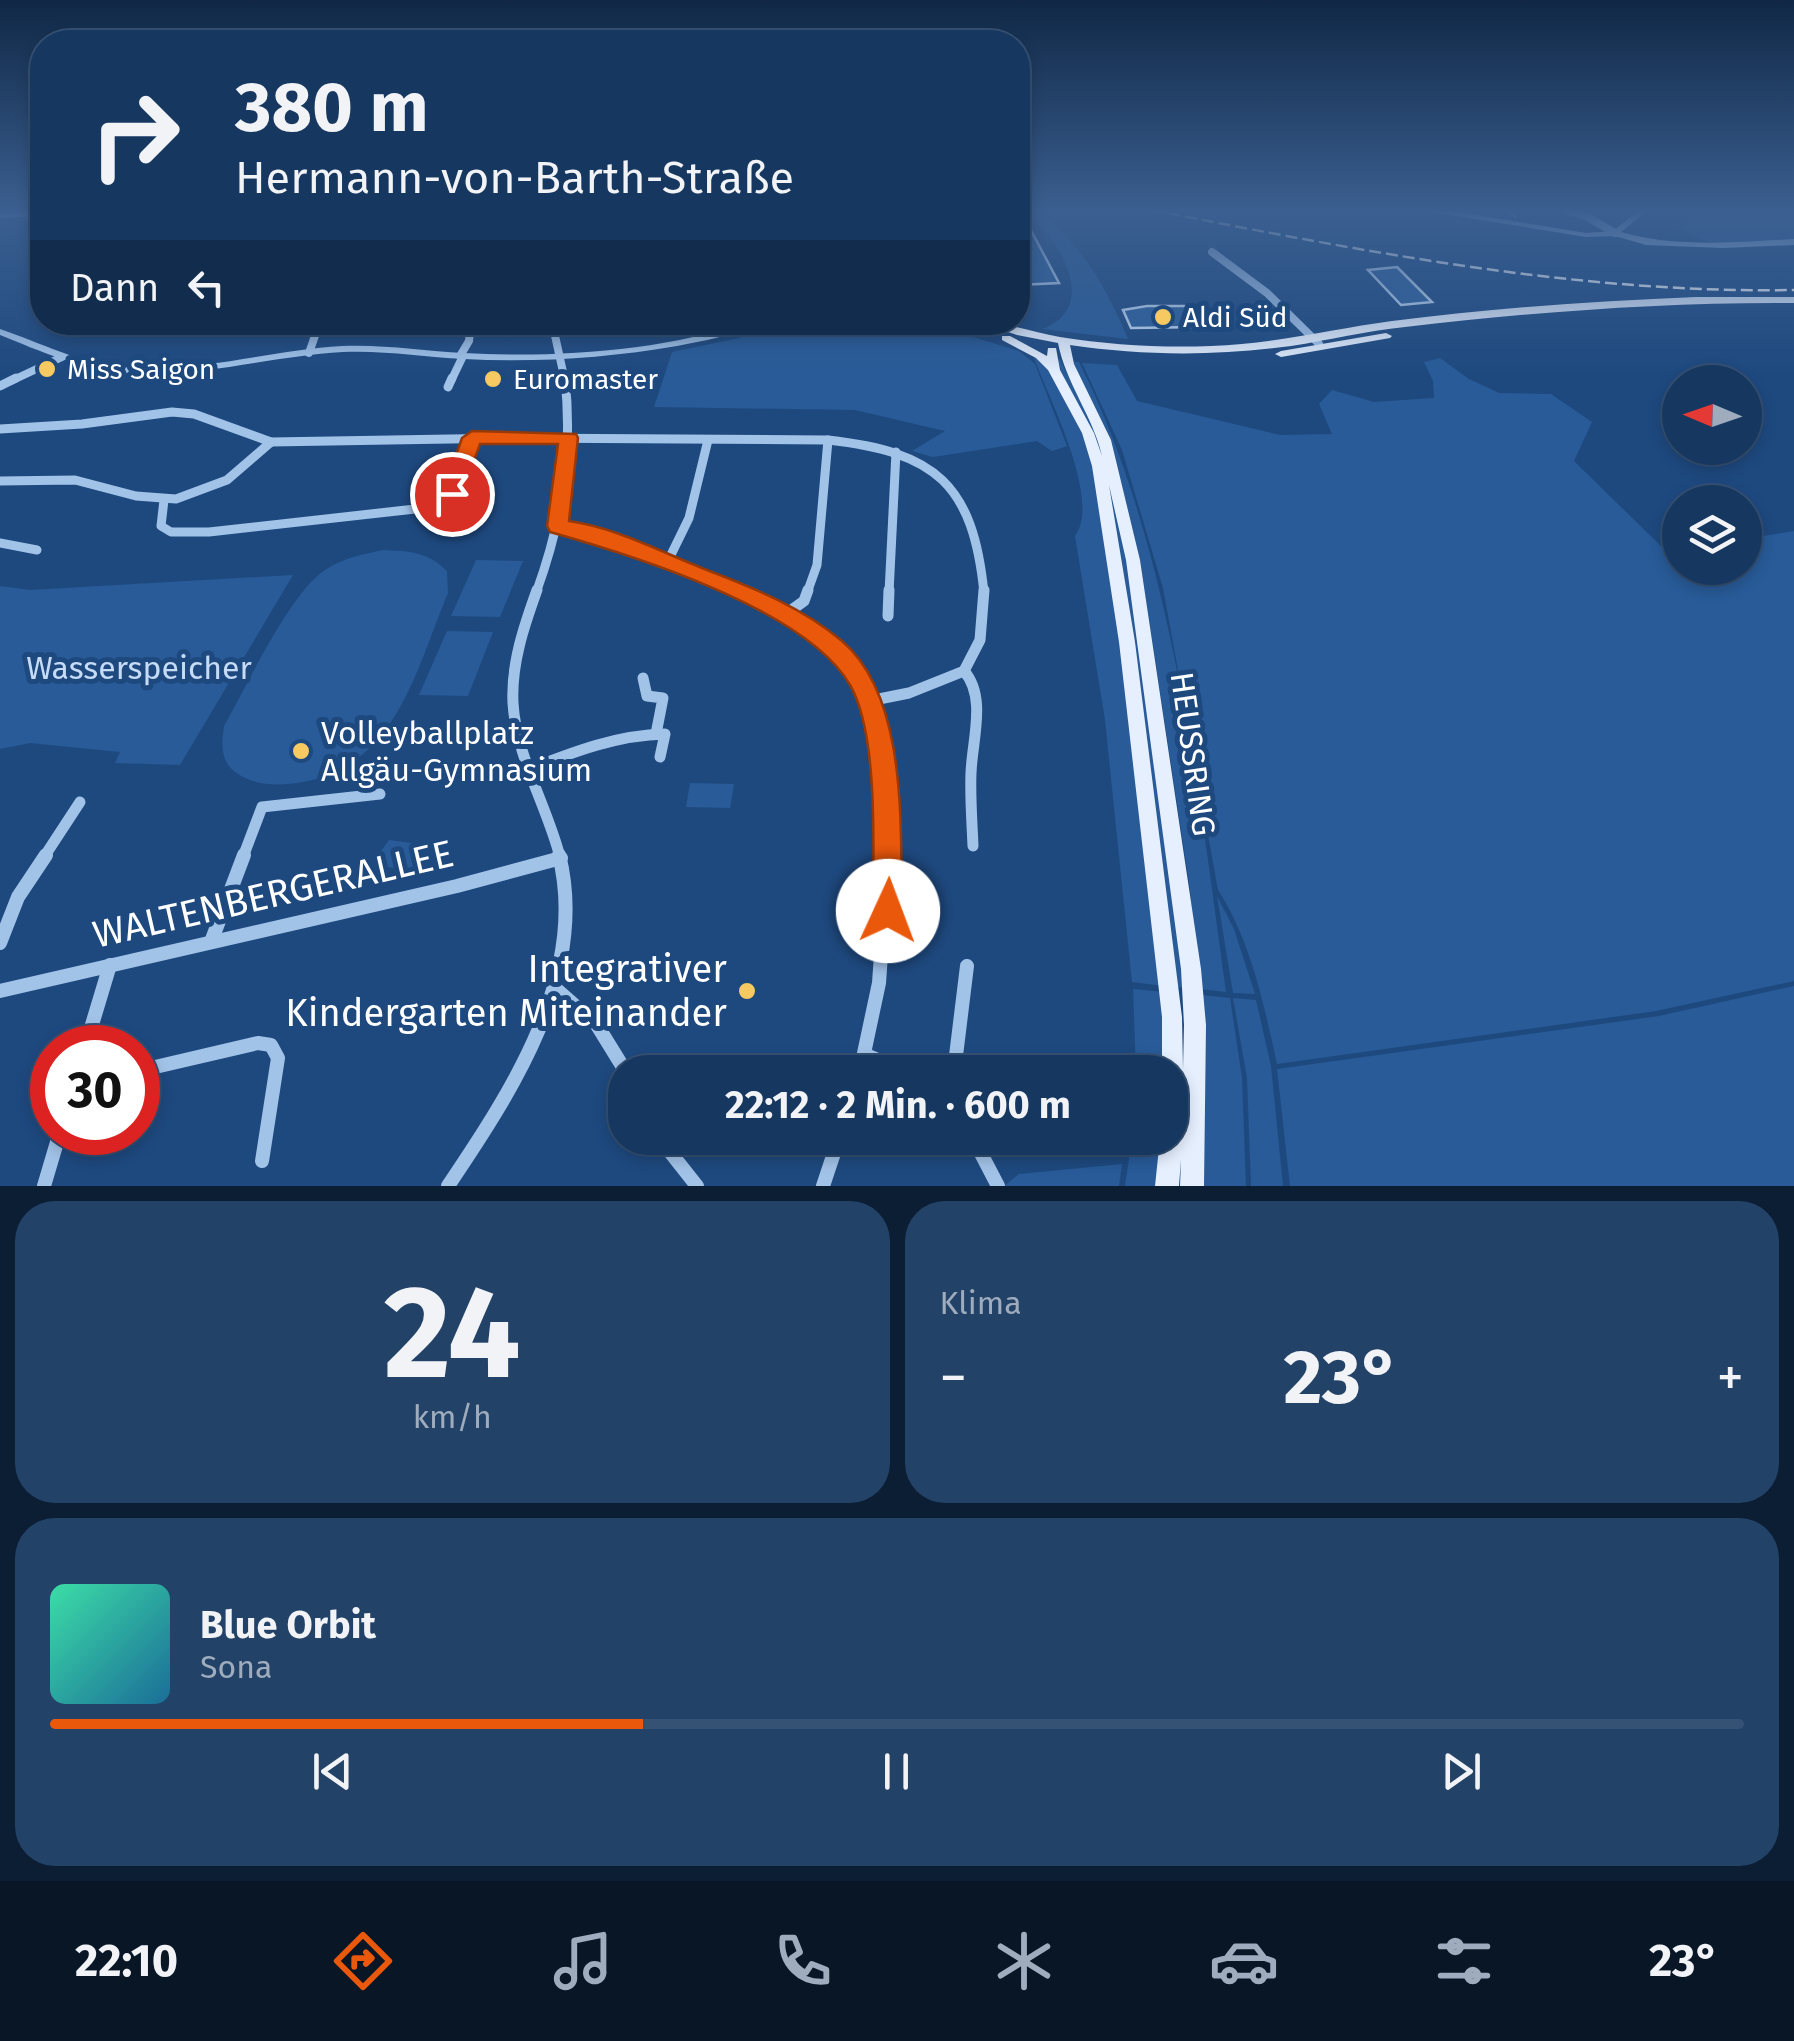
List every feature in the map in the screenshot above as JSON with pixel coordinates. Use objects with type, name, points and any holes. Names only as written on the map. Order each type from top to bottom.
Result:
[{"type":"main road","points":[[997,335],[1060,348],[1167,360],[1319,343],[1474,317],[1605,302],[1794,300]]},
{"type":"main road","points":[[1022,335],[1060,348],[1167,350],[1319,343]]},
{"type":"main road","points":[[1006,338],[1040,356],[1054,370]]},
{"type":"main road","name":"HEUSSRING","points":[[1060,348],[1054,370],[1088,433],[1099,466],[1127,642],[1172,1017],[1172,1122],[1166,1186]]},
{"type":"main road","name":"HEUSSRING","points":[[1060,348],[1111,460],[1147,640],[1195,1024],[1192,1186]]},
{"type":"street","points":[[1229,265],[1296,319],[1319,343]]},
{"type":"street","points":[[1294,342],[1296,319]]},
{"type":"street","points":[[0,332],[94,368],[165,372],[309,353],[370,349],[462,356],[562,353],[686,342],[718,335]]},
{"type":"street","points":[[309,353],[315,335]]},
{"type":"street","points":[[448,388],[469,335]]},
{"type":"street","points":[[455,1182],[530,1047],[566,956],[569,910],[561,858],[516,724],[513,684],[518,646],[558,526],[569,438],[562,353],[556,335]]},
{"type":"street","points":[[0,386],[62,356]]},
{"type":"street","points":[[0,430],[172,412],[194,414],[271,442],[472,438],[828,440],[896,452],[942,477],[962,502],[973,526],[984,574],[985,616],[980,640],[964,671],[909,693],[870,701]]},
{"type":"street","points":[[164,500],[161,526],[182,532],[257,528],[355,512],[442,506],[452,494],[472,438]]},
{"type":"street","points":[[668,561],[683,538],[692,512],[708,440]]},
{"type":"street","points":[[786,614],[804,601],[817,565],[828,440]]},
{"type":"street","points":[[0,482],[72,480],[164,500],[218,487],[236,476],[271,442]]},
{"type":"street","points":[[888,616],[896,452]]},
{"type":"street","points":[[558,526],[668,561],[786,614],[836,649],[853,668],[870,701],[879,740],[890,883],[883,963],[866,1055]]},
{"type":"street","points":[[0,543],[37,550]]},
{"type":"street","points":[[964,671],[972,678],[977,706],[971,774],[973,846]]},
{"type":"street","points":[[643,678],[647,696],[663,698],[656,734]]},
{"type":"street","points":[[532,768],[616,740],[665,734],[660,757]]},
{"type":"street","points":[[211,942],[262,807],[380,794]]},
{"type":"street","points":[[0,943],[18,897],[80,802]]},
{"type":"street","name":"WALTENBERGERALLEE","points":[[0,991],[561,858]]},
{"type":"street","points":[[92,1025],[110,964]]},
{"type":"street","points":[[956,1055],[967,966]]},
{"type":"street","points":[[556,989],[590,1013],[618,1055]]},
{"type":"street","points":[[160,1066],[258,1044],[271,1045],[278,1058],[262,1160]]},
{"type":"street","points":[[44,1186],[53,1155]]},
{"type":"street","points":[[672,1155],[697,1186]]},
{"type":"street","points":[[823,1186],[833,1155]]},
{"type":"street","points":[[982,1155],[998,1186]]},
{"type":"green space","points":[[1066,265],[1089,265],[1128,339],[1042,329],[1060,319],[1070,304]]},
{"type":"green space","points":[[967,335],[1019,351],[1035,364],[1067,446],[1052,451],[1037,441],[933,457],[912,451],[945,431],[855,410],[654,407],[672,352],[739,338]]},
{"type":"green space","points":[[1038,357],[1049,370],[1082,433],[1093,466],[1121,641],[1163,986],[1132,982],[1105,720],[1075,536],[1082,519],[1082,498],[1070,448],[1034,358]]},
{"type":"green space","points":[[1440,358],[1469,379],[1499,393],[1551,394],[1592,422],[1574,461],[1662,547],[1662,585],[1762,585],[1762,536],[1794,531],[1794,981],[1656,1011],[1277,1064],[1248,952],[1218,890],[1163,588],[1122,450],[1082,363],[1117,365],[1137,401],[1280,435],[1332,434],[1319,404],[1332,390],[1374,402],[1434,398],[1433,381],[1424,362]]},
{"type":"green space","points":[[1055,359],[1060,359],[1100,441],[1127,559],[1185,988],[1175,987],[1108,491]]},
{"type":"green space","points":[[1073,362],[1079,362],[1111,434],[1159,589],[1192,752],[1226,992],[1200,989],[1189,882],[1140,560],[1111,440]]},
{"type":"green space","points":[[383,550],[418,554],[447,571],[448,593],[399,710],[361,756],[335,772],[283,784],[241,776],[225,759],[224,726],[283,619],[325,570],[346,559]]},
{"type":"green space","points":[[476,560],[523,561],[500,617],[451,616]]},
{"type":"green space","name":"Wasserspeicher","points":[[293,575],[180,765],[115,763],[120,752],[30,743],[0,749],[0,586],[30,590]]},
{"type":"green space","points":[[447,631],[493,632],[468,696],[419,695]]},
{"type":"green space","points":[[690,783],[734,784],[730,808],[686,807]]},
{"type":"green space","points":[[389,840],[434,846],[417,871],[371,865]]},
{"type":"green space","points":[[1217,896],[1234,929],[1255,994],[1233,993]]},
{"type":"green space","points":[[1794,986],[1794,1186],[1290,1186],[1277,1069],[1659,1016]]},
{"type":"green space","points":[[1133,989],[1164,992],[1165,1055],[1135,1055]]},
{"type":"green space","points":[[1201,995],[1230,998],[1242,1078],[1246,1186],[1203,1186]]},
{"type":"green space","points":[[1233,998],[1256,1000],[1271,1066],[1283,1186],[1251,1186],[1247,1078]]},
{"type":"green space","points":[[1130,1155],[1162,1155],[1159,1186],[1125,1186]]},
{"type":"green space","points":[[1122,1164],[1119,1186],[1004,1186],[1019,1174]]},
{"type":"building","points":[[1030,265],[1050,265],[1059,283],[1030,284]]},
{"type":"building","points":[[1397,267],[1432,302],[1401,305],[1368,270]]},
{"type":"building","name":"Aldi Süd","points":[[1194,306],[1203,324],[1131,328],[1123,310]]},
{"type":"railway","points":[[1461,265],[1633,285],[1794,290]]},
{"type":"place","name":"Aldi Süd","points":[[1163,317]]},
{"type":"place","name":"Miss Saigon","points":[[47,369]]},
{"type":"place","name":"Euromaster","points":[[493,379]]},
{"type":"place","name":"Volleyballplatz Allgäu-Gymnasium","points":[[301,751]]},
{"type":"place","name":"Integrativer Kindergarten Miteinander","points":[[747,991]]},
{"type":"route","points":[[452,494],[472,438],[569,438],[558,526],[668,561],[729,587],[786,614],[836,649],[863,683],[876,726],[886,808],[888,911]]}]
